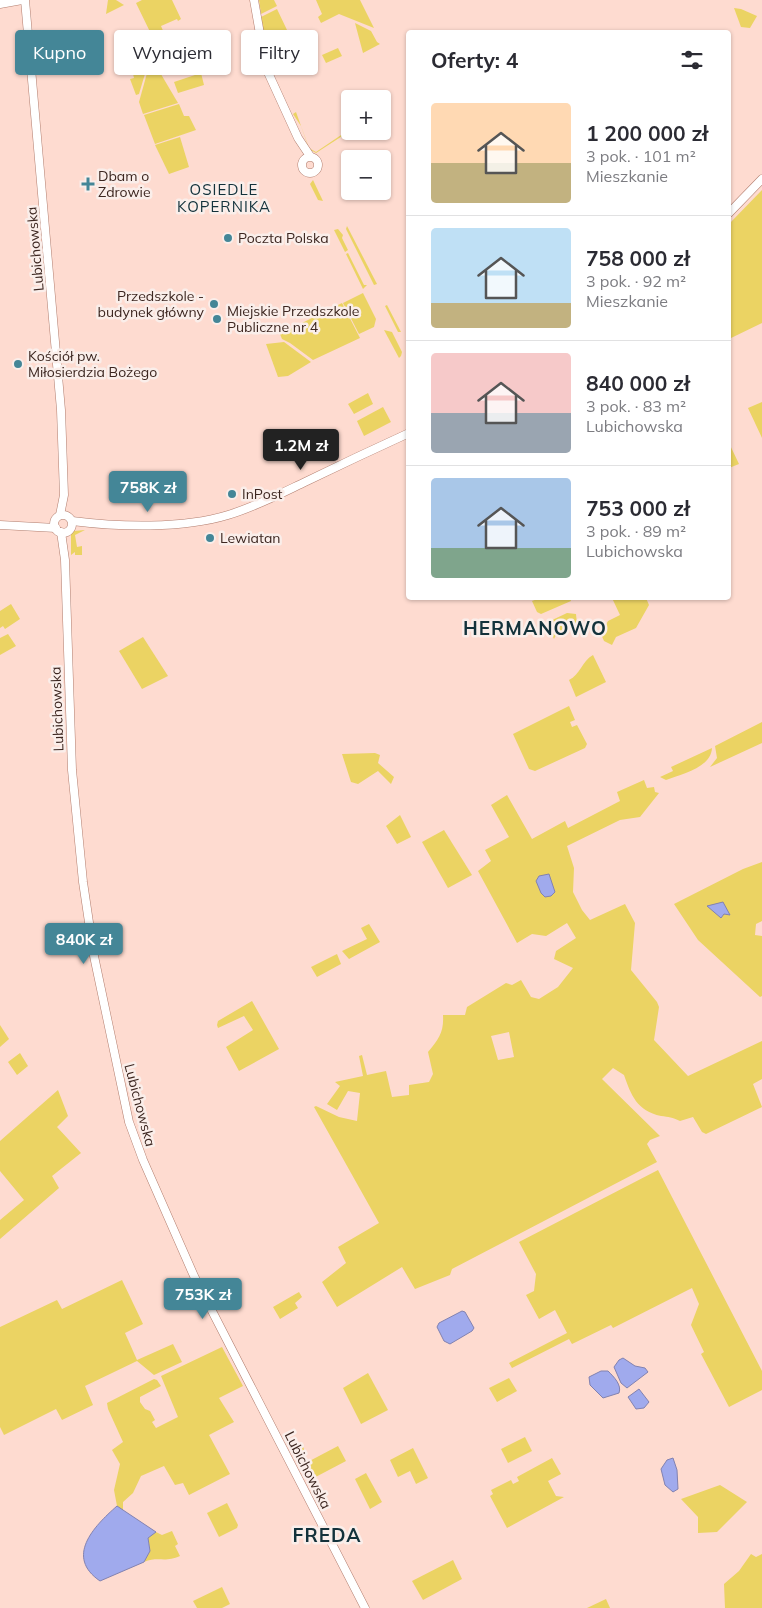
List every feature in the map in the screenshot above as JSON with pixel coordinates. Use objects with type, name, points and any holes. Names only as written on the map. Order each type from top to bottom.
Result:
[{"type":"street","points":[[0,4],[24,0]]},
{"type":"street","name":"Lubichowska","points":[[24,0],[61,400],[72,770],[83,882],[94,956],[129,1122],[143,1160],[194,1276],[365,1608]]},
{"type":"street","points":[[254,0],[263,59],[307,158]]},
{"type":"street","points":[[731,211],[762,179]]},
{"type":"street","points":[[0,525],[188,523],[227,516],[260,503],[406,434]]},
{"type":"shaded area","points":[[108,0],[116,0],[124,5],[106,14]]},
{"type":"shaded area","points":[[142,0],[172,0],[181,19],[161,26],[163,30],[149,30],[136,3]]},
{"type":"shaded area","points":[[259,0],[274,0],[277,6],[261,14]]},
{"type":"shaded area","points":[[316,0],[360,0],[374,28],[339,14],[321,23],[318,17],[322,14]]},
{"type":"shaded area","points":[[734,8],[757,16],[750,28],[741,27]]},
{"type":"shaded area","points":[[277,9],[287,30],[263,30],[261,17]]},
{"type":"shaded area","points":[[355,23],[371,31],[380,44],[363,53]]},
{"type":"shaded area","points":[[338,48],[342,56],[326,63],[322,55]]},
{"type":"shaded area","points":[[133,75],[145,75],[139,94],[136,95],[130,79],[134,78]]},
{"type":"shaded area","points":[[146,75],[161,75],[178,103],[143,114],[139,102]]},
{"type":"shaded area","points":[[195,75],[202,75],[204,85],[178,93],[174,82]]},
{"type":"shaded area","points":[[179,104],[184,116],[189,116],[196,130],[155,144],[144,115]]},
{"type":"shaded area","points":[[296,112],[309,148],[316,152],[341,135],[341,137],[316,153],[309,149],[301,126],[293,114]]},
{"type":"shaded area","points":[[180,137],[189,167],[169,174],[155,145]]},
{"type":"shaded area","points":[[313,180],[323,201],[318,200],[310,184]]},
{"type":"shaded area","points":[[762,190],[762,323],[731,338],[731,222]]},
{"type":"shaded area","points":[[347,226],[377,284],[374,285],[346,229]]},
{"type":"shaded area","points":[[338,229],[343,235],[342,238],[348,250],[345,252],[334,230]]},
{"type":"shaded area","points":[[348,253],[364,285],[367,285],[363,289],[346,254]]},
{"type":"shaded area","points":[[363,293],[376,319],[374,327],[359,334],[343,303]]},
{"type":"shaded area","points":[[342,303],[360,338],[313,360],[282,339],[280,334]]},
{"type":"shaded area","points":[[387,305],[401,332],[398,332],[385,306]]},
{"type":"shaded area","points":[[384,330],[392,332],[402,352],[399,358]]},
{"type":"shaded area","points":[[284,342],[311,362],[288,376],[278,377],[266,344]]},
{"type":"shaded area","points":[[368,393],[373,404],[354,414],[348,404]]},
{"type":"shaded area","points":[[762,402],[762,438],[748,408]]},
{"type":"shaded area","points":[[383,407],[391,422],[364,436],[357,421]]},
{"type":"shaded area","points":[[731,447],[739,464],[731,467]]},
{"type":"shaded area","points":[[85,530],[75,535],[77,547],[82,546],[82,555],[75,555],[75,552],[71,555],[71,534],[74,531]]},
{"type":"shaded area","points":[[613,600],[647,600],[649,605],[636,628],[616,637],[612,645],[604,641],[601,634],[608,621],[620,615]]},
{"type":"shaded area","points":[[532,601],[571,601],[541,614],[537,612]]},
{"type":"shaded area","points":[[11,604],[20,619],[5,629],[3,626],[0,628],[0,611]]},
{"type":"shaded area","points":[[567,613],[576,614],[577,624],[572,631],[572,627],[564,631],[565,635],[563,631],[556,635],[554,639],[547,624],[548,622]]},
{"type":"shaded area","points":[[8,634],[16,646],[0,655],[0,638]]},
{"type":"shaded area","points":[[143,637],[168,676],[142,689],[119,651]]},
{"type":"shaded area","points":[[593,655],[606,682],[576,697],[569,680],[576,675]]},
{"type":"shaded area","points":[[569,706],[575,720],[570,722],[572,727],[577,725],[587,744],[585,748],[535,771],[529,769],[513,734]]},
{"type":"shaded area","points":[[762,722],[762,743],[710,767],[717,758],[715,746]]},
{"type":"shaded area","points":[[712,748],[706,761],[687,773],[666,780],[660,777],[673,771],[671,767]]},
{"type":"shaded area","points":[[375,753],[380,755],[378,763],[394,777],[391,784],[378,771],[358,784],[351,782],[342,754]]},
{"type":"shaded area","points":[[644,780],[647,788],[654,787],[655,792],[659,793],[640,817],[620,820],[567,846],[574,868],[573,892],[582,910],[590,920],[625,904],[635,923],[631,970],[659,1007],[654,1040],[688,1076],[762,1041],[762,1079],[753,1084],[762,1107],[706,1134],[702,1132],[693,1117],[680,1121],[653,1114],[646,1110],[632,1095],[624,1075],[613,1068],[602,1079],[660,1136],[650,1140],[647,1144],[657,1162],[452,1269],[450,1275],[415,1289],[402,1267],[337,1307],[322,1282],[346,1263],[338,1247],[379,1223],[314,1107],[316,1106],[339,1117],[357,1121],[360,1093],[348,1091],[337,1110],[327,1104],[340,1086],[335,1082],[363,1076],[359,1056],[362,1055],[367,1075],[386,1071],[392,1097],[409,1095],[409,1085],[429,1082],[433,1074],[428,1052],[440,1035],[443,1026],[443,1015],[465,1015],[467,1007],[506,983],[512,985],[521,980],[531,997],[539,999],[558,987],[573,968],[554,959],[556,951],[576,938],[567,923],[546,936],[532,934],[517,943],[478,871],[491,861],[485,850],[509,837],[491,805],[507,795],[532,839],[565,821],[568,828],[620,801],[617,792]],"holes":[[[509,1032],[514,1057],[498,1060],[491,1036]]]},
{"type":"shaded area","points":[[400,815],[411,837],[397,844],[386,826]]},
{"type":"shaded area","points":[[444,830],[472,875],[448,888],[422,842]]},
{"type":"shaded area","points":[[762,862],[762,921],[756,924],[755,935],[762,936],[762,996],[760,997],[698,940],[674,904],[743,869]]},
{"type":"shaded area","points":[[369,924],[380,942],[349,959],[342,951],[367,939],[361,928]]},
{"type":"shaded area","points":[[337,954],[341,964],[317,977],[311,967]]},
{"type":"shaded area","points":[[252,1001],[279,1049],[239,1071],[226,1047],[253,1030],[244,1016],[218,1028],[217,1025],[218,1021]]},
{"type":"shaded area","points":[[0,1025],[9,1039],[0,1047]]},
{"type":"shaded area","points":[[20,1053],[28,1066],[17,1075],[8,1062]]},
{"type":"shaded area","points":[[58,1090],[68,1116],[57,1127],[81,1153],[52,1176],[59,1188],[0,1239],[0,1220],[24,1200],[0,1171],[0,1141]]},
{"type":"shaded area","points":[[658,1170],[762,1371],[762,1390],[729,1407],[701,1354],[704,1352],[691,1325],[699,1304],[692,1288],[613,1328],[611,1325],[572,1344],[569,1339],[512,1368],[509,1363],[567,1333],[555,1310],[539,1319],[526,1295],[534,1291],[536,1274],[519,1242]]},
{"type":"shaded area","points":[[122,1280],[143,1324],[125,1333],[137,1360],[173,1344],[182,1362],[154,1375],[137,1361],[85,1386],[93,1405],[62,1420],[56,1409],[4,1435],[0,1427],[0,1327],[57,1300],[62,1309]]},
{"type":"shaded area","points":[[299,1292],[302,1297],[295,1303],[298,1308],[280,1319],[273,1307]]},
{"type":"shaded area","points":[[222,1347],[243,1386],[219,1398],[234,1422],[209,1435],[230,1474],[189,1495],[183,1483],[175,1485],[164,1466],[141,1476],[133,1493],[123,1502],[123,1511],[117,1506],[114,1490],[120,1464],[112,1450],[123,1442],[107,1403],[154,1379],[157,1380],[161,1386],[140,1397],[140,1402],[145,1409],[150,1411],[155,1420],[152,1422],[156,1428],[178,1417],[161,1376]]},
{"type":"shaded area","points":[[368,1373],[388,1410],[361,1424],[343,1388]]},
{"type":"shaded area","points":[[509,1378],[517,1391],[497,1402],[489,1388]]},
{"type":"shaded area","points":[[525,1437],[532,1451],[508,1463],[501,1449]]},
{"type":"shaded area","points":[[298,1444],[304,1450],[298,1456],[292,1450]]},
{"type":"shaded area","points":[[338,1446],[346,1461],[308,1481],[300,1466]]},
{"type":"shaded area","points":[[413,1448],[428,1478],[416,1484],[410,1471],[398,1477],[390,1460]]},
{"type":"shaded area","points":[[552,1458],[561,1474],[548,1481],[556,1496],[564,1497],[507,1528],[490,1496],[493,1494],[491,1490],[511,1480],[513,1484],[519,1481],[517,1477]]},
{"type":"shaded area","points":[[366,1473],[382,1502],[370,1509],[355,1479]]},
{"type":"shaded area","points":[[720,1485],[747,1502],[717,1532],[698,1533],[698,1517],[681,1499]]},
{"type":"shaded area","points":[[227,1503],[238,1525],[237,1528],[219,1537],[207,1513]]},
{"type":"shaded area","points":[[172,1531],[178,1544],[175,1546],[180,1556],[144,1562],[150,1551],[148,1538],[156,1532],[162,1535]]},
{"type":"shaded area","points":[[751,1554],[756,1557],[762,1554],[762,1608],[725,1608],[724,1584],[739,1571]]},
{"type":"shaded area","points":[[453,1560],[462,1579],[423,1600],[412,1581]]},
{"type":"shaded area","points":[[222,1587],[230,1604],[222,1608],[197,1608],[193,1601]]},
{"type":"shaded area","points":[[606,1599],[610,1608],[587,1608]]},
{"type":"water","points":[[549,874],[555,892],[551,896],[545,897],[541,893],[536,881],[539,876]]},
{"type":"water","points":[[723,902],[730,915],[724,914],[721,918],[707,906]]},
{"type":"water","points":[[462,1311],[465,1312],[474,1328],[450,1344],[444,1341],[437,1327],[439,1323]]},
{"type":"water","points":[[623,1358],[635,1366],[645,1368],[648,1372],[627,1388],[621,1383],[614,1367]]},
{"type":"water","points":[[601,1371],[608,1371],[615,1378],[620,1390],[619,1393],[603,1398],[590,1385],[589,1377]]},
{"type":"water","points":[[639,1389],[649,1402],[644,1408],[636,1409],[628,1397]]},
{"type":"water","points":[[673,1458],[677,1470],[678,1489],[673,1492],[665,1485],[661,1469],[667,1460]]},
{"type":"water","points":[[117,1506],[156,1532],[148,1538],[150,1551],[144,1562],[100,1581],[90,1572],[85,1562],[86,1542],[99,1523]]},
{"type":"place","name":"Dbam o Zdrowie","points":[[88,184]]},
{"type":"place","name":"Poczta Polska","points":[[228,238]]},
{"type":"place","name":"Przedszkole - budynek główny","points":[[214,304]]},
{"type":"place","name":"Miejskie Przedszkole Publiczne nr 4","points":[[217,319]]},
{"type":"place","name":"Kościół pw. Miłosierdzia Bożego","points":[[18,364]]},
{"type":"place","name":"InPost","points":[[232,494]]},
{"type":"place","name":"Lewiatan","points":[[210,538]]},
{"type":"district","name":"OSIEDLE KOPERNIKA","points":[[224,198]]},
{"type":"district","name":"HERMANOWO","points":[[535,628]]},
{"type":"district","name":"FREDA","points":[[327,1535]]}]
